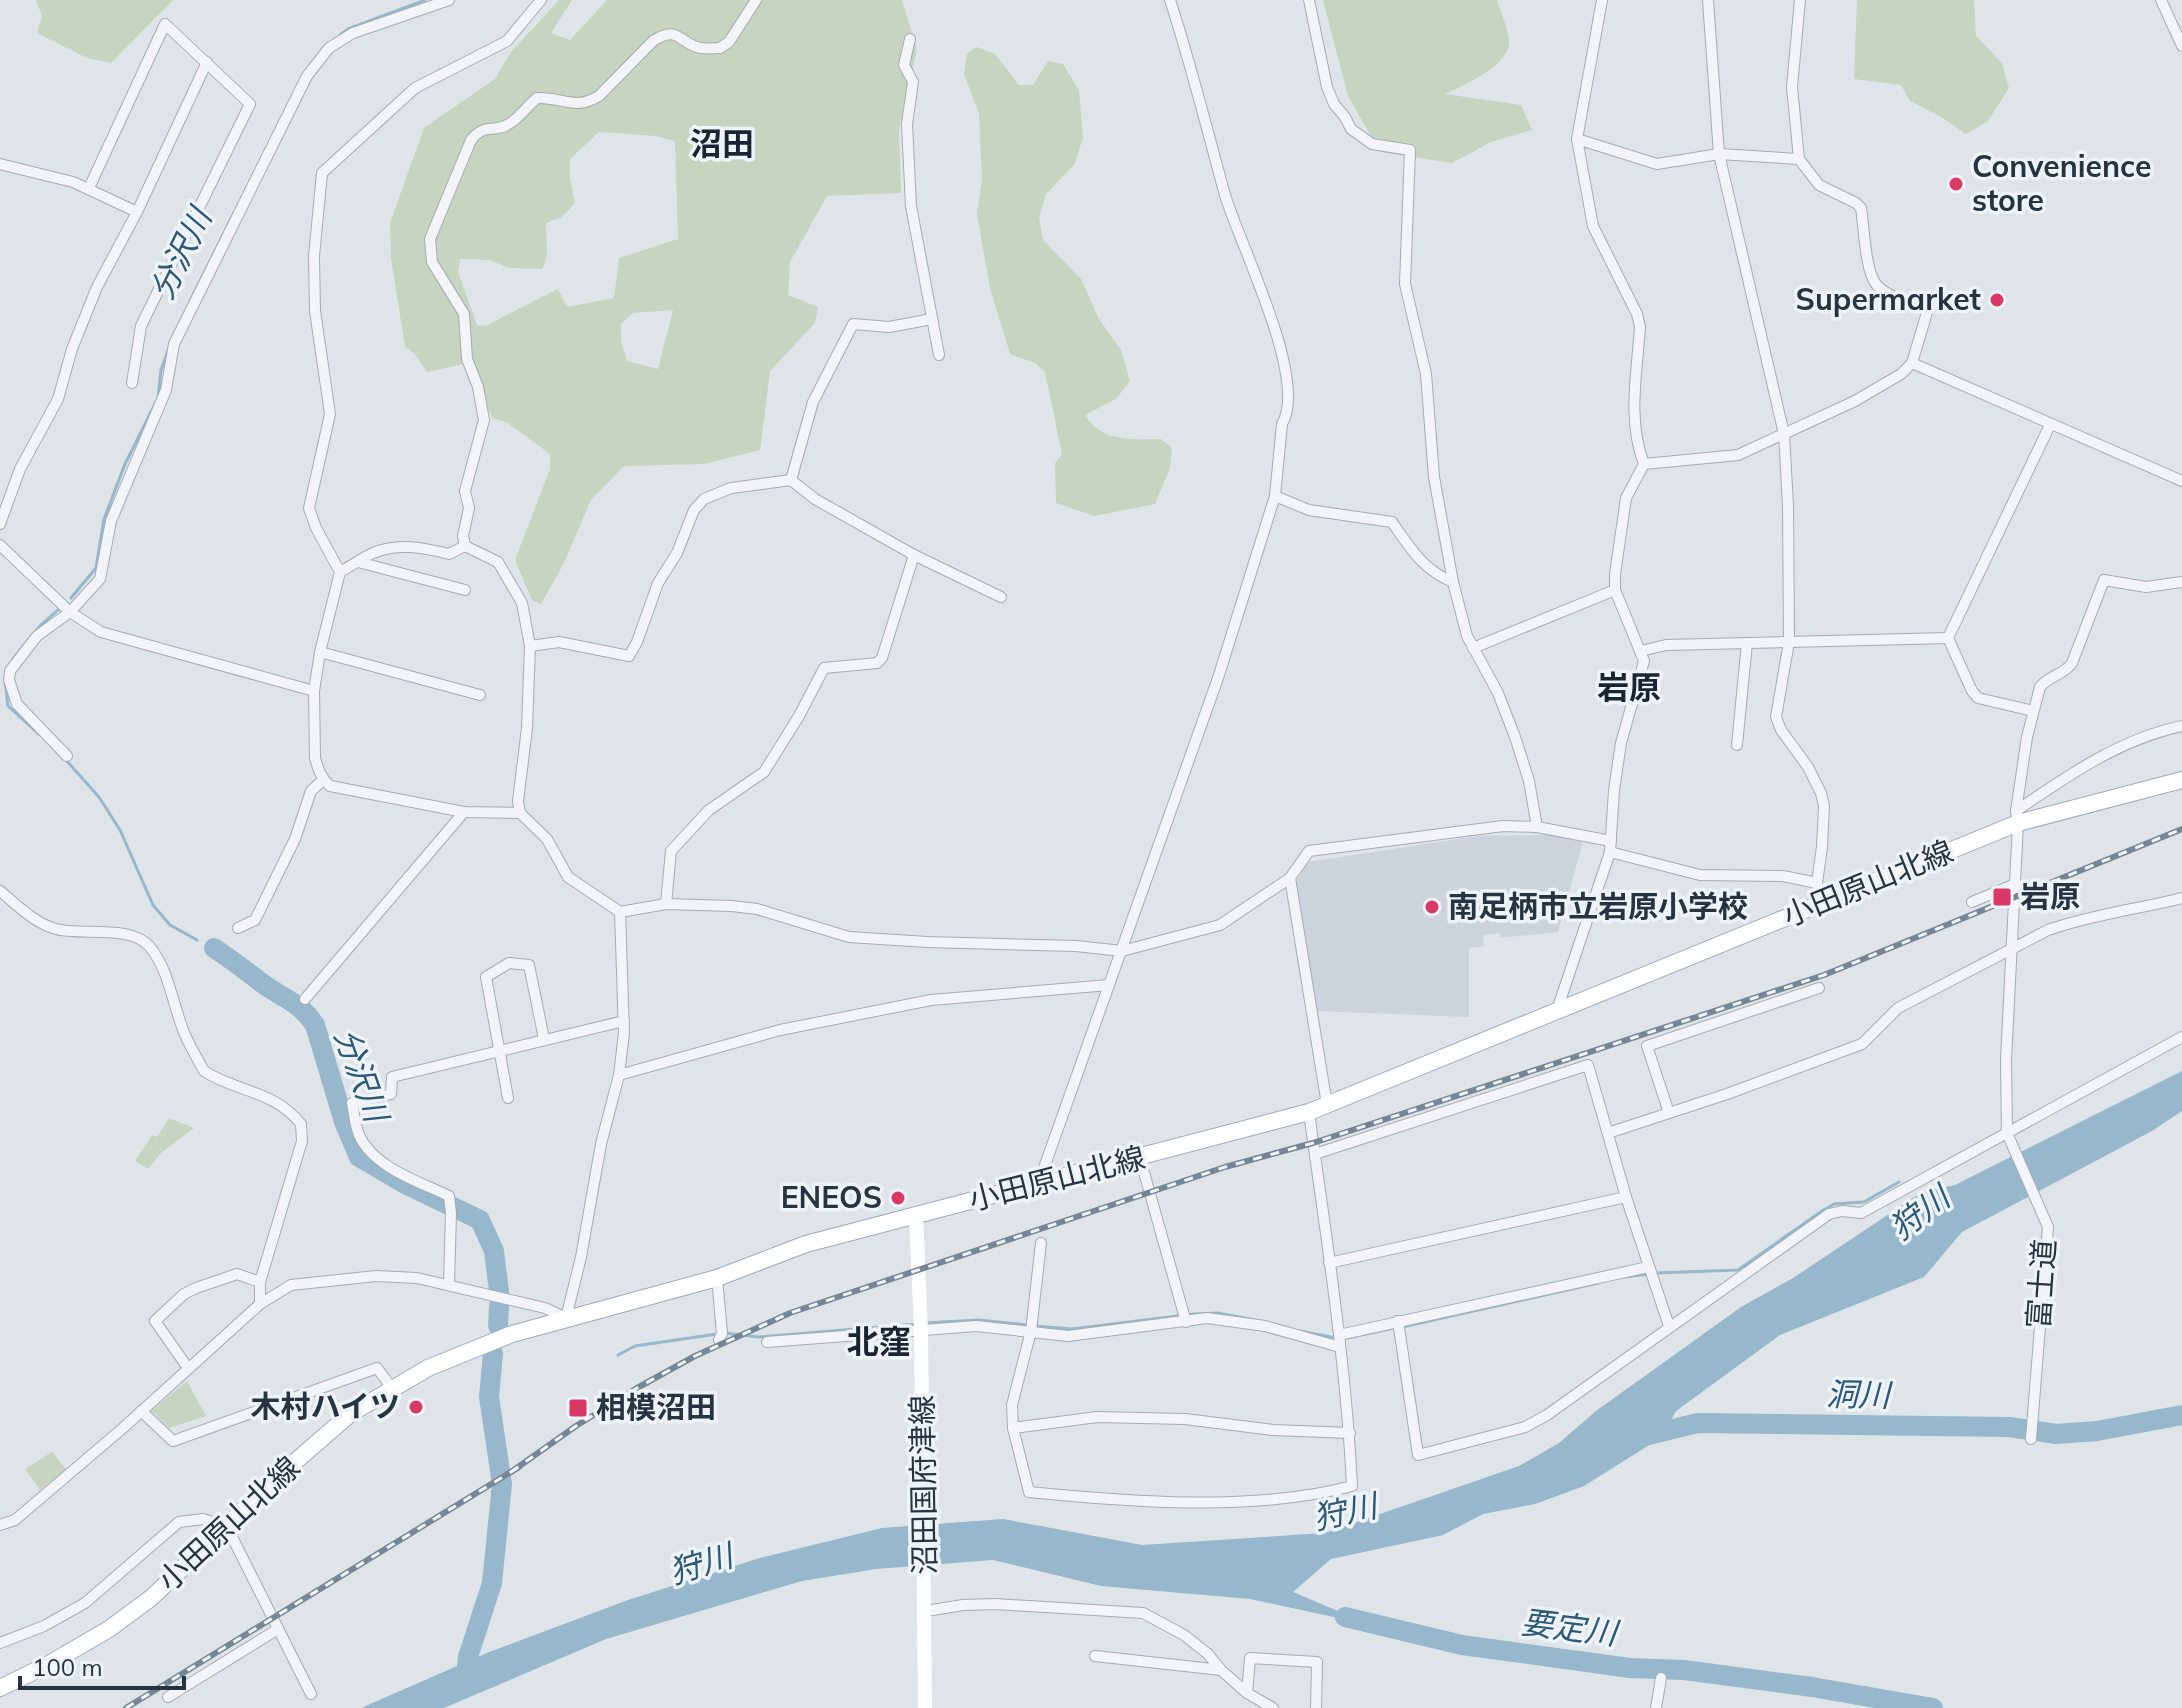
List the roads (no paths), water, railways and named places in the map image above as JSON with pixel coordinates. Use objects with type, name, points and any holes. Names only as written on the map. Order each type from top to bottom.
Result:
[{"type":"main road","name":"小田原山北線","points":[[0,1688],[109,1629],[151,1598],[281,1474],[350,1414],[428,1368],[512,1334],[717,1278],[806,1244],[1309,1112],[1821,903],[2017,817],[2182,780]]},
{"type":"main road","name":"沼田国府津線","points":[[916,1214],[921,1331],[925,1708]]},
{"type":"street","points":[[67,756],[17,704],[9,680],[10,671],[37,636],[70,612],[100,579],[111,521],[166,390],[174,344],[307,76],[329,48],[353,33],[449,0]]},
{"type":"street","points":[[520,813],[464,812],[330,786],[323,780],[315,758],[314,691],[320,652],[340,572],[316,528],[309,508],[330,414],[315,311],[314,256],[322,173],[415,88],[507,41],[541,0]]},
{"type":"street","points":[[465,546],[463,536],[469,508],[465,491],[484,420],[478,387],[467,359],[464,314],[432,262],[429,251],[430,239],[471,140],[477,132],[510,124],[537,98],[550,97],[572,104],[590,102],[662,35],[681,36],[693,46],[720,48],[729,42],[756,0]]},
{"type":"street","points":[[1042,1183],[1045,1165],[1218,678],[1275,496],[1282,424],[1287,416],[1286,387],[1275,325],[1226,199],[1170,0]]},
{"type":"street","points":[[1309,0],[1327,87],[1334,104],[1351,129],[1372,144],[1410,150],[1405,284],[1426,374],[1434,477],[1453,582],[1467,636],[1498,693],[1515,737],[1529,781],[1537,827]]},
{"type":"street","points":[[1557,1010],[1610,846],[1621,743],[1644,661],[1615,590],[1626,498],[1644,464],[1637,444],[1633,414],[1640,327],[1637,314],[1593,226],[1577,139],[1602,0]]},
{"type":"street","points":[[1708,0],[1719,154],[1784,434],[1789,642],[1776,717],[1821,793],[1823,819],[1817,883],[1821,903]]},
{"type":"street","points":[[1644,464],[1738,455],[1855,401],[1901,374],[1912,363],[1928,309],[1884,291],[1874,283],[1861,208],[1819,185],[1799,159],[1792,87],[1800,0]]},
{"type":"street","points":[[2161,0],[2182,46]]},
{"type":"street","points":[[89,188],[165,24],[250,104],[141,326],[132,383]]},
{"type":"street","points":[[910,39],[904,65],[913,82],[907,124],[911,206],[939,355]]},
{"type":"street","points":[[0,524],[20,469],[58,399],[72,349],[97,287],[137,212],[207,62]]},
{"type":"street","points":[[1577,139],[1657,164],[1719,154],[1799,159]]},
{"type":"street","points":[[0,164],[89,188],[137,212]]},
{"type":"street","points":[[791,480],[813,402],[853,324],[889,327],[932,319]]},
{"type":"street","points":[[1912,363],[2182,481]]},
{"type":"street","points":[[2050,425],[1948,638],[1972,691],[1978,698],[2033,711],[2043,683],[2066,672],[2072,663],[2104,580],[2146,587],[2182,582]]},
{"type":"street","points":[[530,646],[559,642],[629,656],[658,583],[677,553],[694,510],[704,499],[731,488],[791,480],[815,499],[914,555],[1001,597]]},
{"type":"street","points":[[1275,496],[1309,510],[1392,522],[1417,559],[1435,575],[1453,582]]},
{"type":"street","points":[[0,545],[70,612],[101,632],[314,691]]},
{"type":"street","points":[[340,572],[390,547],[422,547],[449,554],[465,546]]},
{"type":"street","points":[[465,546],[498,562],[522,603],[530,646],[527,728],[518,801],[520,813],[547,839],[568,877],[620,912],[666,904],[757,909],[849,937],[1076,946],[1122,951],[1220,925],[1290,878],[1309,851],[1503,826],[1537,827],[1700,875],[1783,876],[1817,883]]},
{"type":"street","points":[[666,904],[671,851],[709,810],[764,772],[824,668],[877,663],[882,658],[914,555]]},
{"type":"street","points":[[358,562],[465,590]]},
{"type":"street","points":[[1473,648],[1615,590]]},
{"type":"street","points":[[1641,651],[1666,645],[1948,638]]},
{"type":"street","points":[[1737,745],[1747,643]]},
{"type":"street","points":[[320,652],[480,695]]},
{"type":"street","name":"富士道","points":[[2031,1439],[2048,1227],[2008,1134],[2006,1060],[2017,817],[2033,711]]},
{"type":"street","points":[[2017,817],[2069,775],[2143,737],[2182,726]]},
{"type":"street","points":[[238,928],[255,920],[295,839],[311,791],[323,780]]},
{"type":"street","points":[[305,999],[464,812]]},
{"type":"street","points":[[1290,878],[1327,1105]]},
{"type":"street","points":[[1972,902],[2015,884]]},
{"type":"street","points":[[0,891],[36,920],[57,929],[116,934],[144,941],[165,973],[183,1030],[204,1071],[254,1090],[279,1104],[301,1124],[302,1141],[260,1282],[260,1304]]},
{"type":"street","points":[[1608,1133],[1727,1094],[1862,1044],[1898,1008],[2012,947],[2068,923],[2182,898]]},
{"type":"street","points":[[0,1525],[15,1520],[260,1304],[291,1285],[376,1276],[417,1278],[545,1308],[566,1318],[581,1257],[601,1144],[619,1075],[624,1021],[620,912]]},
{"type":"street","points":[[508,1098],[486,977],[509,963],[529,965],[544,1039]]},
{"type":"street","points":[[619,1075],[780,1030],[931,1000],[1109,985]]},
{"type":"street","points":[[1669,1113],[1647,1046],[1819,988]]},
{"type":"street","points":[[449,1284],[449,1196],[374,1156],[357,1131],[352,1103],[391,1094],[392,1077],[624,1021]]},
{"type":"street","points":[[1398,1321],[1418,1455],[1525,1427],[1547,1415],[1829,1214],[1842,1211],[1861,1213],[2182,1037]]},
{"type":"street","points":[[1315,1154],[1588,1065],[1626,1197],[1669,1326]]},
{"type":"street","points":[[1041,1243],[1031,1331],[1012,1405],[1013,1428],[1029,1492],[1158,1502],[1309,1495],[1352,1486],[1350,1433],[1309,1112]]},
{"type":"street","points":[[1140,1158],[1186,1322]]},
{"type":"street","points":[[1329,1263],[1626,1197]]},
{"type":"street","points":[[767,1342],[976,1326],[1068,1336],[1207,1318],[1234,1320],[1339,1341],[1398,1321],[1648,1267]]},
{"type":"street","points":[[188,1368],[155,1321],[184,1294],[225,1277],[237,1274],[260,1282]]},
{"type":"street","points":[[717,1278],[722,1333],[719,1340]]},
{"type":"street","points":[[141,1411],[173,1441],[377,1368],[392,1388]]},
{"type":"street","points":[[1013,1428],[1053,1421],[1112,1417],[1185,1419],[1273,1430],[1350,1433]]},
{"type":"street","points":[[0,1643],[44,1626],[85,1603],[179,1522],[203,1519],[227,1527],[311,1694]]},
{"type":"street","points":[[926,1611],[995,1604],[1143,1613],[1184,1635],[1247,1693],[1273,1708]]},
{"type":"street","points":[[168,1697],[278,1629]]},
{"type":"street","points":[[1095,1656],[1221,1670]]},
{"type":"street","points":[[1247,1693],[1250,1658],[1317,1662],[1316,1708]]},
{"type":"street","points":[[1656,1708],[1661,1678]]},
{"type":"water","name":"狩川","points":[[2182,1071],[2182,1111],[2152,1131],[1962,1232],[1924,1277],[1780,1335],[1676,1411],[1662,1437],[1584,1486],[1535,1504],[1483,1514],[1443,1535],[1331,1559],[1293,1592],[1371,1625],[1250,1599],[1101,1586],[993,1560],[876,1569],[802,1581],[606,1639],[444,1708],[361,1708],[489,1652],[628,1600],[760,1558],[882,1528],[1003,1519],[1142,1545],[1325,1533],[1519,1466],[1559,1443],[1596,1411],[1741,1307],[1793,1278],[1922,1192],[1955,1185]]},
{"type":"waterway","name":"分沢川","points":[[340,35],[348,29],[425,0]]},
{"type":"waterway","name":"分沢川","points":[[190,301],[233,215]]},
{"type":"waterway","name":"分沢川","points":[[71,598],[96,568],[104,519],[125,464],[158,398],[161,370],[169,348]]},
{"type":"waterway","name":"分沢川","points":[[13,659],[41,625],[59,609]]},
{"type":"waterway","name":"分沢川","points":[[5,681],[8,706],[40,735]]},
{"type":"waterway","name":"分沢川","points":[[65,759],[99,797],[120,830],[153,905],[170,925],[197,940]]},
{"type":"waterway","name":"分沢川","points":[[214,948],[298,1007],[315,1025],[344,1122],[359,1157],[405,1184],[480,1220],[494,1251],[499,1291]]},
{"type":"waterway","points":[[1656,1273],[1738,1270],[1834,1204],[1864,1202],[1899,1182]]},
{"type":"waterway","points":[[1624,1277],[1649,1274]]},
{"type":"waterway","points":[[1402,1327],[1598,1283]]},
{"type":"waterway","name":"分沢川","points":[[498,1326],[499,1306]]},
{"type":"waterway","points":[[1035,1326],[1072,1329],[1218,1313],[1250,1319]]},
{"type":"waterway","points":[[924,1323],[979,1320],[1028,1325]]},
{"type":"waterway","points":[[724,1333],[758,1337],[916,1324]]},
{"type":"waterway","points":[[1343,1339],[1394,1328]]},
{"type":"waterway","points":[[1300,1331],[1336,1338]]},
{"type":"waterway","points":[[618,1355],[635,1346],[717,1334]]},
{"type":"waterway","name":"分沢川","points":[[465,1684],[468,1657],[492,1583],[502,1484],[489,1397],[493,1353]]},
{"type":"waterway","name":"洞川","points":[[1640,1437],[1698,1423],[2009,1427],[2056,1434],[2097,1431],[2182,1415]]},
{"type":"waterway","name":"要定川","points":[[1345,1617],[1462,1645],[1630,1668],[1684,1670],[1812,1687],[1933,1708]]},
{"type":"railway","points":[[511,1472],[637,1388],[695,1356],[790,1313],[1225,1167],[1313,1143],[1824,975],[2182,829]]},
{"type":"railway","points":[[126,1708],[519,1467]]},
{"type":"place","name":"Convenience store","points":[[1956,184]]},
{"type":"place","name":"Supermarket","points":[[1997,300]]},
{"type":"place","name":"岩原","points":[[2002,897]]},
{"type":"place","name":"南足柄市立岩原小学校","points":[[1432,907]]},
{"type":"place","name":"ENEOS","points":[[898,1198]]},
{"type":"place","name":"木村ハイツ","points":[[416,1407]]},
{"type":"place","name":"相模沼田","points":[[578,1408]]},
{"type":"district","name":"沼田","points":[[722,144]]},
{"type":"district","name":"岩原","points":[[1629,688]]},
{"type":"district","name":"北窪","points":[[879,1342]]}]
